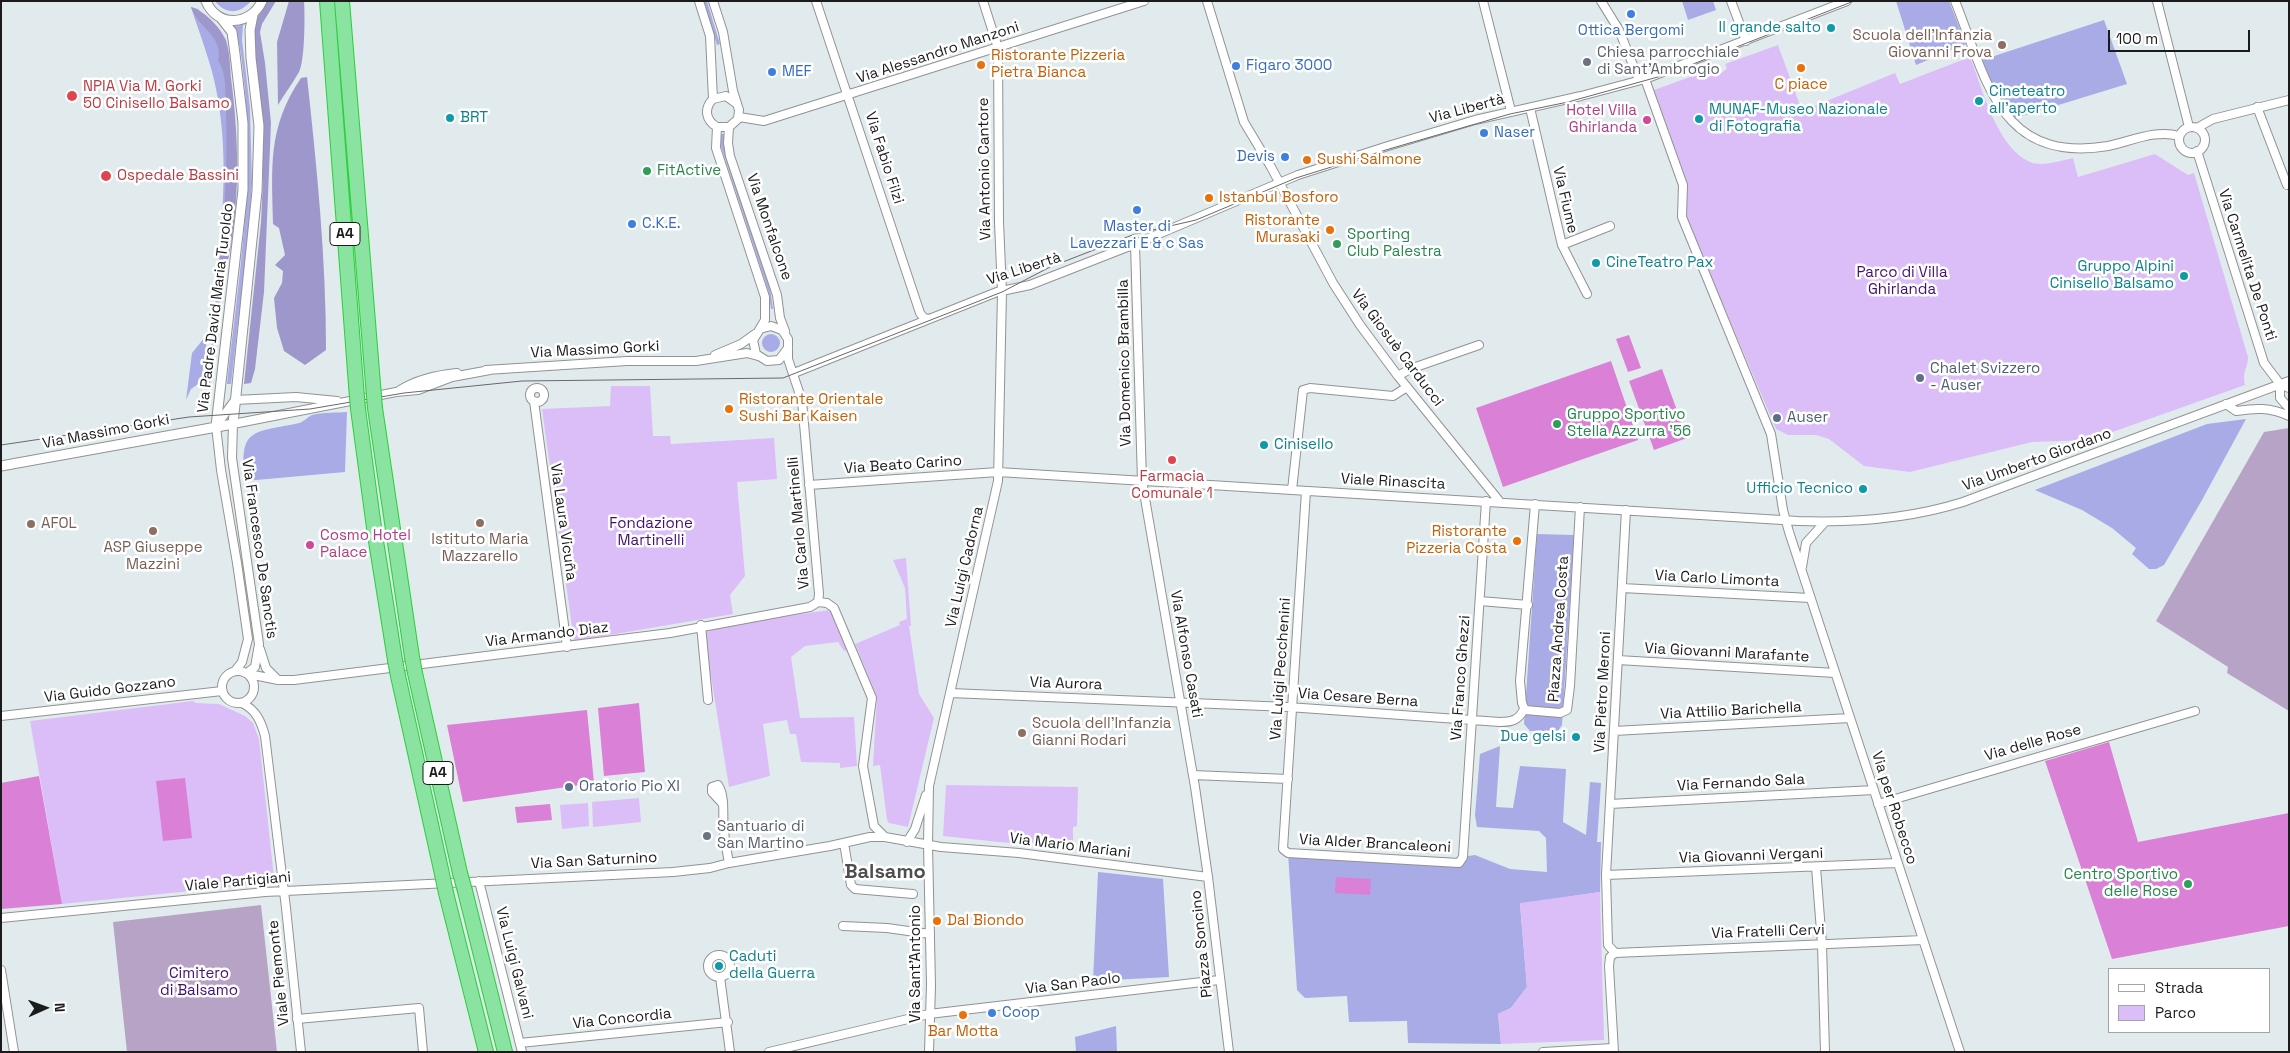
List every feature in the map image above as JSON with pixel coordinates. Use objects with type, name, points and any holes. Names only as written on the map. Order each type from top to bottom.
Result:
[{"type":"highway","name":"A4","points":[[327,1],[358,410],[375,535],[398,676],[446,893],[486,1052]]},
{"type":"highway","name":"A4","points":[[342,1],[375,408],[412,657],[460,873],[505,1052]]},
{"type":"street","name":"Via Padre David Maria Turoldo","points":[[206,1],[214,13],[221,18],[232,32],[243,123],[243,190],[216,426]]},
{"type":"street","points":[[221,18],[237,21],[253,15],[262,1]]},
{"type":"street","points":[[699,1],[710,36],[713,99]]},
{"type":"street","points":[[713,1],[723,32],[737,104],[739,117],[729,127],[716,127],[711,123],[707,112],[709,103],[713,99],[726,96],[737,104]]},
{"type":"street","name":"Via Fabio Filzi","points":[[816,1],[920,314],[924,318],[929,319]]},
{"type":"street","name":"Via Antonio Cantore","points":[[983,1],[998,48],[999,222],[1002,290]]},
{"type":"street","name":"Via Alessandro Manzoni","points":[[739,117],[764,121],[1144,1]]},
{"type":"street","name":"Via Giosuè Carducci","points":[[1207,1],[1244,122],[1271,166],[1333,283],[1360,326],[1398,376],[1500,502]]},
{"type":"street","points":[[1483,1],[1511,111]]},
{"type":"street","name":"Via per Robecco","points":[[1601,1],[1619,30],[1642,79],[1683,185],[1682,217],[1771,434],[1786,520],[1960,1052]]},
{"type":"street","points":[[1731,1],[1746,41]]},
{"type":"street","name":"Via Libertà","points":[[794,372],[1002,290],[1030,284],[1135,244],[1262,192],[1298,175],[1388,146],[1511,111],[1530,108],[1642,79],[1746,41],[1846,1]]},
{"type":"street","points":[[2157,1],[2193,127]]},
{"type":"street","points":[[1956,4],[1993,97],[2011,121],[2041,143],[2057,147],[2081,149],[2116,144],[2157,134],[2179,136],[2193,127],[2213,119],[2289,100]]},
{"type":"street","name":"Via Padre David Maria Turoldo","points":[[233,424],[258,191],[258,126],[251,40],[253,15]]},
{"type":"street","points":[[2257,107],[2287,185]]},
{"type":"street","name":"Via Fiume","points":[[1530,108],[1562,245],[1587,294]]},
{"type":"street","name":"Via Monfalcone","points":[[716,127],[716,148],[765,297],[764,322],[757,332]]},
{"type":"street","name":"Via Monfalcone","points":[[729,127],[728,143],[730,156],[777,295],[780,318],[787,336]]},
{"type":"street","points":[[2179,136],[2180,144],[2185,151],[2193,153],[2197,151],[2203,146],[2205,141],[2202,131],[2193,127]]},
{"type":"street","name":"Via Carmelita De Ponti","points":[[2197,151],[2264,363],[2280,384]]},
{"type":"street","points":[[1562,245],[1610,226]]},
{"type":"street","name":"Via Domenico Brambilla","points":[[1135,244],[1142,480]]},
{"type":"street","name":"Via Luigi Cadorna","points":[[928,846],[929,786],[997,487],[1002,290]]},
{"type":"street","points":[[774,326],[780,328],[787,336],[788,348],[785,355],[776,361],[767,361],[758,356],[753,345],[757,332],[765,327],[774,326]]},
{"type":"street","name":"Via Massimo Gorki","points":[[701,360],[739,346],[757,332]]},
{"type":"street","points":[[1398,376],[1410,369],[1479,346]]},
{"type":"street","name":"Via Carlo Martinelli","points":[[788,348],[788,359],[802,396],[819,594],[818,602],[827,603],[834,608],[872,698],[864,766],[874,826],[870,837]]},
{"type":"street","name":"Via Massimo Gorki","points":[[1,466],[301,412],[396,392],[418,390],[452,377],[490,370],[627,361],[701,360],[746,353],[758,356]]},
{"type":"street","name":"Via Umberto Giordano","points":[[1786,520],[1825,522],[1884,520],[1948,506],[2289,381]]},
{"type":"street","points":[[2289,388],[2280,384],[2280,398],[2289,408]]},
{"type":"street","points":[[1292,490],[1303,390],[1310,388],[1393,396],[1407,387]]},
{"type":"street","name":"Via Massimo Gorki","points":[[235,400],[296,398],[342,402]]},
{"type":"street","points":[[216,426],[235,400]]},
{"type":"street","name":"Via Laura Vicuña","points":[[534,401],[567,647]]},
{"type":"street","points":[[2226,404],[2236,411],[2264,408],[2289,416]]},
{"type":"street","name":"Via Francesco De Sanctis","points":[[233,424],[232,458],[259,644],[255,667],[248,674]]},
{"type":"street","name":"Via Francesco De Sanctis","points":[[216,426],[221,470],[248,639],[242,662],[235,670]]},
{"type":"street","name":"Viale Rinascita","points":[[998,472],[1786,520]]},
{"type":"street","name":"Via Beato Carino","points":[[810,485],[998,472]]},
{"type":"street","name":"Via Alfonso Casati","points":[[1142,480],[1202,833]]},
{"type":"street","name":"Via Luigi Pecchenini","points":[[1284,849],[1306,491]]},
{"type":"street","name":"Via Franco Ghezzi","points":[[1463,857],[1486,501]]},
{"type":"street","name":"Piazza Andrea Costa","points":[[1473,720],[1512,722],[1521,716],[1524,709],[1520,681],[1528,605],[1535,504]]},
{"type":"street","name":"Piazza Andrea Costa","points":[[1524,709],[1560,713],[1567,710],[1580,507]]},
{"type":"street","name":"Via Pietro Meroni","points":[[1615,953],[1608,945],[1606,875],[1626,510]]},
{"type":"street","name":"Via per Robecco","points":[[1802,572],[1806,543],[1825,522]]},
{"type":"street","name":"Via Carlo Limonta","points":[[1622,588],[1810,598]]},
{"type":"street","points":[[1480,601],[1528,605]]},
{"type":"street","name":"Via Armando Diaz","points":[[248,674],[278,680],[353,674],[567,647],[670,633],[810,607],[818,602]]},
{"type":"street","points":[[701,626],[708,700]]},
{"type":"street","points":[[259,644],[263,661],[278,680]]},
{"type":"street","name":"Via Giovanni Marafante","points":[[1618,660],[1835,672]]},
{"type":"street","points":[[242,703],[252,695],[255,688],[253,680],[248,674],[235,670],[224,678],[222,691],[229,700],[242,703],[251,708],[259,718],[265,736],[284,891]]},
{"type":"street","name":"Via Guido Gozzano","points":[[1,716],[222,691]]},
{"type":"street","name":"Via Aurora","points":[[950,693],[1181,701]]},
{"type":"street","name":"Via Cesare Berna","points":[[1181,701],[1473,720]]},
{"type":"street","name":"Via delle Rose","points":[[1878,804],[2195,710]]},
{"type":"street","name":"Via Attilio Barichella","points":[[1614,731],[1850,718]]},
{"type":"street","points":[[1193,775],[1288,779]]},
{"type":"street","points":[[907,842],[915,829],[929,786]]},
{"type":"street","name":"Via Fernando Sala","points":[[1610,804],[1874,790]]},
{"type":"street","points":[[722,804],[729,863]]},
{"type":"street","points":[[874,826],[885,837]]},
{"type":"street","name":"Piazza Soncino","points":[[1202,833],[1229,1052]]},
{"type":"street","name":"Via Mario Mariani","points":[[844,843],[870,837],[885,837],[928,846],[1019,853],[1208,877]]},
{"type":"street","points":[[844,843],[851,885],[855,889],[913,894]]},
{"type":"street","name":"Via San Saturnino","points":[[478,881],[673,872],[710,868],[844,843]]},
{"type":"street","name":"Via Sant'Antonio","points":[[928,846],[931,986],[929,1052]]},
{"type":"street","name":"Via Alder Brancaleoni","points":[[1284,849],[1288,853],[1459,863],[1463,857]]},
{"type":"street","name":"Via Giovanni Vergani","points":[[1606,875],[1816,868],[1897,863]]},
{"type":"street","points":[[1816,868],[1822,944],[1826,1052]]},
{"type":"street","name":"Viale Partigiani","points":[[1,918],[284,891],[478,881]]},
{"type":"street","name":"Via Luigi Galvani","points":[[478,881],[522,1052]]},
{"type":"street","name":"Viale Piemonte","points":[[284,891],[301,1052]]},
{"type":"street","points":[[843,926],[887,928],[930,934]]},
{"type":"street","name":"Via Fratelli Cervi","points":[[1615,953],[1923,940]]},
{"type":"street","points":[[1543,1052],[1614,1050],[1609,966],[1610,957],[1615,953]]},
{"type":"street","points":[[1,970],[14,1052]]},
{"type":"street","points":[[720,977],[728,1022],[730,1052]]},
{"type":"street","name":"Via San Paolo","points":[[769,1052],[929,1014],[1219,980]]},
{"type":"street","points":[[297,1019],[419,1008],[423,1052]]},
{"type":"street","name":"Via Concordia","points":[[520,1043],[728,1022]]},
{"type":"shaded area","points":[[215,1],[251,1],[238,10],[228,11],[219,6]]},
{"type":"shaded area","points":[[266,1],[276,1],[262,24],[260,32],[271,123],[264,292],[255,369],[251,383],[244,384],[261,222],[263,180],[263,133],[253,39],[257,18],[264,8]]},
{"type":"shaded area","points":[[289,1],[304,1],[302,58],[299,72],[278,105],[277,42]]},
{"type":"shaded area","points":[[703,1],[707,1],[720,44],[717,45]]},
{"type":"shaded area","points":[[1682,1],[1713,1],[1716,10],[1688,20]]},
{"type":"shaded area","points":[[1896,1],[1949,1],[1966,44],[1916,65]]},
{"type":"shaded area","points":[[191,7],[198,9],[215,25],[226,40],[235,119],[235,198],[231,246],[221,288],[210,384],[207,383],[214,318],[224,174],[222,134],[215,83]]},
{"type":"shaded area","points":[[191,7],[206,16],[220,30],[226,41],[230,59],[236,130],[237,184],[228,263],[221,288],[217,288],[226,176],[225,84],[223,71],[218,61],[219,52],[214,38],[199,21]]},
{"type":"shaded area","points":[[2104,20],[2127,84],[2016,118],[2004,105],[1992,84],[1982,60]]},
{"type":"shaded area","points":[[243,25],[242,40],[250,108],[252,183],[248,237],[231,384],[227,384],[244,233],[248,157],[242,60],[233,26]]},
{"type":"shaded area","points":[[307,77],[320,214],[326,350],[305,365],[284,351],[277,328],[274,298],[282,283],[283,271],[275,265],[285,255],[279,228],[273,224],[272,166],[277,131],[282,114],[301,78]]},
{"type":"shaded area","points":[[721,134],[724,134],[725,150],[770,287],[773,309],[771,309],[768,290],[720,143]]},
{"type":"shaded area","points":[[771,334],[777,337],[780,343],[777,349],[771,352],[765,349],[762,343],[765,337]]},
{"type":"shaded area","points":[[1629,335],[1641,368],[1628,372],[1616,339]]},
{"type":"shaded area","points":[[205,337],[207,339],[201,382],[191,389],[186,400],[192,353]]},
{"type":"shaded area","name":"Gruppo Sportivo Stella Azzurra '56","points":[[1611,361],[1638,440],[1503,487],[1476,408]]},
{"type":"shaded area","points":[[1662,369],[1687,438],[1654,450],[1629,381]]},
{"type":"shaded area","points":[[347,412],[345,472],[245,481],[244,450],[247,441],[253,435],[261,431],[301,422],[312,415]]},
{"type":"shaded area","points":[[2246,419],[2164,565],[2156,569],[2149,569],[2132,554],[2136,548],[2112,528],[2082,510],[2035,490],[2207,424]]},
{"type":"shaded area","points":[[1537,534],[1574,535],[1562,725],[1558,731],[1530,731],[1524,724]]},
{"type":"shaded area","points":[[639,703],[645,772],[604,776],[598,708]]},
{"type":"shaded area","points":[[587,710],[594,783],[463,802],[447,725]]},
{"type":"shaded area","name":"Centro Sportivo delle Rose","points":[[2109,742],[2138,842],[2289,813],[2289,926],[2112,959],[2045,761]]},
{"type":"shaded area","points":[[1500,746],[1496,807],[1513,808],[1520,766],[1566,769],[1563,822],[1586,835],[1590,782],[1601,783],[1597,842],[1601,842],[1600,892],[1520,904],[1527,987],[1511,1008],[1498,1014],[1501,1044],[1408,1043],[1407,1021],[1349,1022],[1347,996],[1305,998],[1297,990],[1288,853],[1455,858],[1475,855],[1510,869],[1547,872],[1546,838],[1539,831],[1477,827],[1475,815],[1480,754]]},
{"type":"shaded area","points":[[39,776],[62,904],[1,909],[1,783]]},
{"type":"shaded area","points":[[185,778],[192,838],[163,841],[156,781]]},
{"type":"shaded area","points":[[550,804],[552,820],[517,823],[515,807]]},
{"type":"shaded area","points":[[1098,872],[1163,879],[1169,977],[1093,981]]},
{"type":"shaded area","points":[[1336,877],[1371,879],[1370,895],[1335,893]]},
{"type":"shaded area","points":[[1116,1026],[1117,1052],[1076,1052],[1075,1037]]},
{"type":"green space","name":"Parco di Villa Ghirlanda","points":[[1778,45],[1802,111],[1895,73],[1900,84],[1970,57],[1992,116],[2000,131],[2018,155],[2030,162],[2045,164],[2073,158],[2078,177],[2155,154],[2188,175],[2194,173],[2248,357],[2244,376],[2245,385],[2090,440],[2032,442],[1910,472],[1864,466],[1829,439],[1816,435],[1788,435],[1776,429],[1685,215],[1687,182],[1654,90],[1712,69],[1713,73],[1721,73],[1727,68],[1725,64]]},
{"type":"green space","name":"Fondazione Martinelli","points":[[611,386],[650,386],[653,436],[670,436],[671,444],[774,438],[777,479],[737,482],[745,576],[730,595],[733,614],[574,641],[542,409],[610,406]]},
{"type":"green space","points":[[2289,428],[2289,711],[2227,673],[2228,667],[2156,621],[2264,432]]},
{"type":"green space","points":[[906,558],[911,626],[909,626],[919,694],[934,718],[908,827],[889,823],[887,820],[880,765],[873,766],[877,697],[855,644],[900,625],[899,622],[907,619],[905,588],[893,560]]},
{"type":"green space","points":[[830,610],[848,650],[844,651],[838,642],[805,646],[791,657],[800,718],[854,717],[857,766],[840,768],[840,763],[801,762],[796,734],[790,734],[787,720],[763,724],[770,776],[729,787],[703,628]]},
{"type":"green space","points":[[193,701],[196,703],[219,704],[245,716],[253,723],[259,739],[274,878],[270,883],[62,904],[30,721]]},
{"type":"green space","points":[[946,785],[1078,787],[1077,826],[1073,827],[1073,848],[943,836]]},
{"type":"green space","points":[[639,798],[641,822],[593,827],[592,802]]},
{"type":"green space","points":[[588,803],[589,826],[562,829],[560,805]]},
{"type":"green space","points":[[1600,892],[1604,1040],[1501,1044],[1498,1014],[1511,1008],[1527,987],[1520,903]]},
{"type":"green space","name":"Cimitero di Balsamo","points":[[261,905],[277,1052],[127,1052],[113,922]]},
{"type":"tram line","points":[[1,445],[189,417],[310,409],[404,393],[522,381],[783,378],[1002,292],[1050,267],[1135,234],[1196,220],[1296,178],[1389,149],[1510,114],[1568,102],[1665,75],[1854,1]]},
{"type":"place","name":"Ottica Bergomi","points":[[1631,14]]},
{"type":"place","name":"Il grande salto","points":[[1831,28]]},
{"type":"place","name":"Scuola dell'Infanzia Giovanni Frova","points":[[2002,45]]},
{"type":"place","name":"Chiesa parrocchiale di Sant'Ambrogio","points":[[1587,62]]},
{"type":"place","name":"Ristorante Pizzeria Pietra Bianca","points":[[981,65]]},
{"type":"place","name":"Figaro 3000","points":[[1236,66]]},
{"type":"place","name":"C piace","points":[[1801,68]]},
{"type":"place","name":"MEF","points":[[772,72]]},
{"type":"place","name":"NPIA Via M. Gorki 50 Cinisello Balsamo","points":[[72,96]]},
{"type":"place","name":"Cineteatro all'aperto","points":[[1979,101]]},
{"type":"place","name":"BRT","points":[[450,118]]},
{"type":"place","name":"MUNAF-Museo Nazionale di Fotografia","points":[[1699,119]]},
{"type":"place","name":"Hotel Villa Ghirlanda","points":[[1647,120]]},
{"type":"place","name":"Naser","points":[[1484,133]]},
{"type":"place","name":"Devis","points":[[1285,157]]},
{"type":"place","name":"Sushi Salmone","points":[[1307,160]]},
{"type":"place","name":"FitActive","points":[[647,171]]},
{"type":"place","name":"Ospedale Bassini","points":[[106,176]]},
{"type":"place","name":"Istanbul Bosforo","points":[[1209,198]]},
{"type":"place","name":"Master di Lavezzari E & c Sas","points":[[1137,210]]},
{"type":"place","name":"C.K.E.","points":[[632,224]]},
{"type":"place","name":"Ristorante Murasaki","points":[[1330,230]]},
{"type":"place","name":"Sporting Club Palestra","points":[[1337,244]]},
{"type":"place","name":"CineTeatro Pax","points":[[1596,263]]},
{"type":"place","name":"Gruppo Alpini Cinisello Balsamo","points":[[2184,276]]},
{"type":"place","name":"Chalet Svizzero - Auser","points":[[1920,378]]},
{"type":"place","name":"Ristorante Orientale Sushi Bar Kaisen","points":[[729,409]]},
{"type":"place","name":"Auser","points":[[1777,418]]},
{"type":"place","name":"Gruppo Sportivo Stella Azzurra '56","points":[[1557,424]]},
{"type":"place","name":"Cinisello","points":[[1264,445]]},
{"type":"place","name":"Farmacia Comunale 1","points":[[1172,460]]},
{"type":"place","name":"Ufficio Tecnico","points":[[1863,489]]},
{"type":"place","name":"Istituto Maria Mazzarello","points":[[480,523]]},
{"type":"place","name":"AFOL","points":[[31,524]]},
{"type":"place","name":"ASP Giuseppe Mazzini","points":[[153,531]]},
{"type":"place","name":"Ristorante Pizzeria Costa","points":[[1517,541]]},
{"type":"place","name":"Cosmo Hotel Palace","points":[[310,545]]},
{"type":"place","name":"Scuola dell'Infanzia Gianni Rodari","points":[[1022,733]]},
{"type":"place","name":"Due gelsi","points":[[1576,737]]},
{"type":"place","name":"Oratorio Pio XI","points":[[569,787]]},
{"type":"place","name":"Santuario di San Martino","points":[[707,836]]},
{"type":"place","name":"Centro Sportivo delle Rose","points":[[2188,884]]},
{"type":"place","name":"Dal Biondo","points":[[937,921]]},
{"type":"place","name":"Caduti della Guerra","points":[[719,966]]},
{"type":"place","name":"Coop","points":[[992,1013]]},
{"type":"place","name":"Bar Motta","points":[[963,1015]]},
{"type":"district","name":"Balsamo","points":[[885,873]]}]
